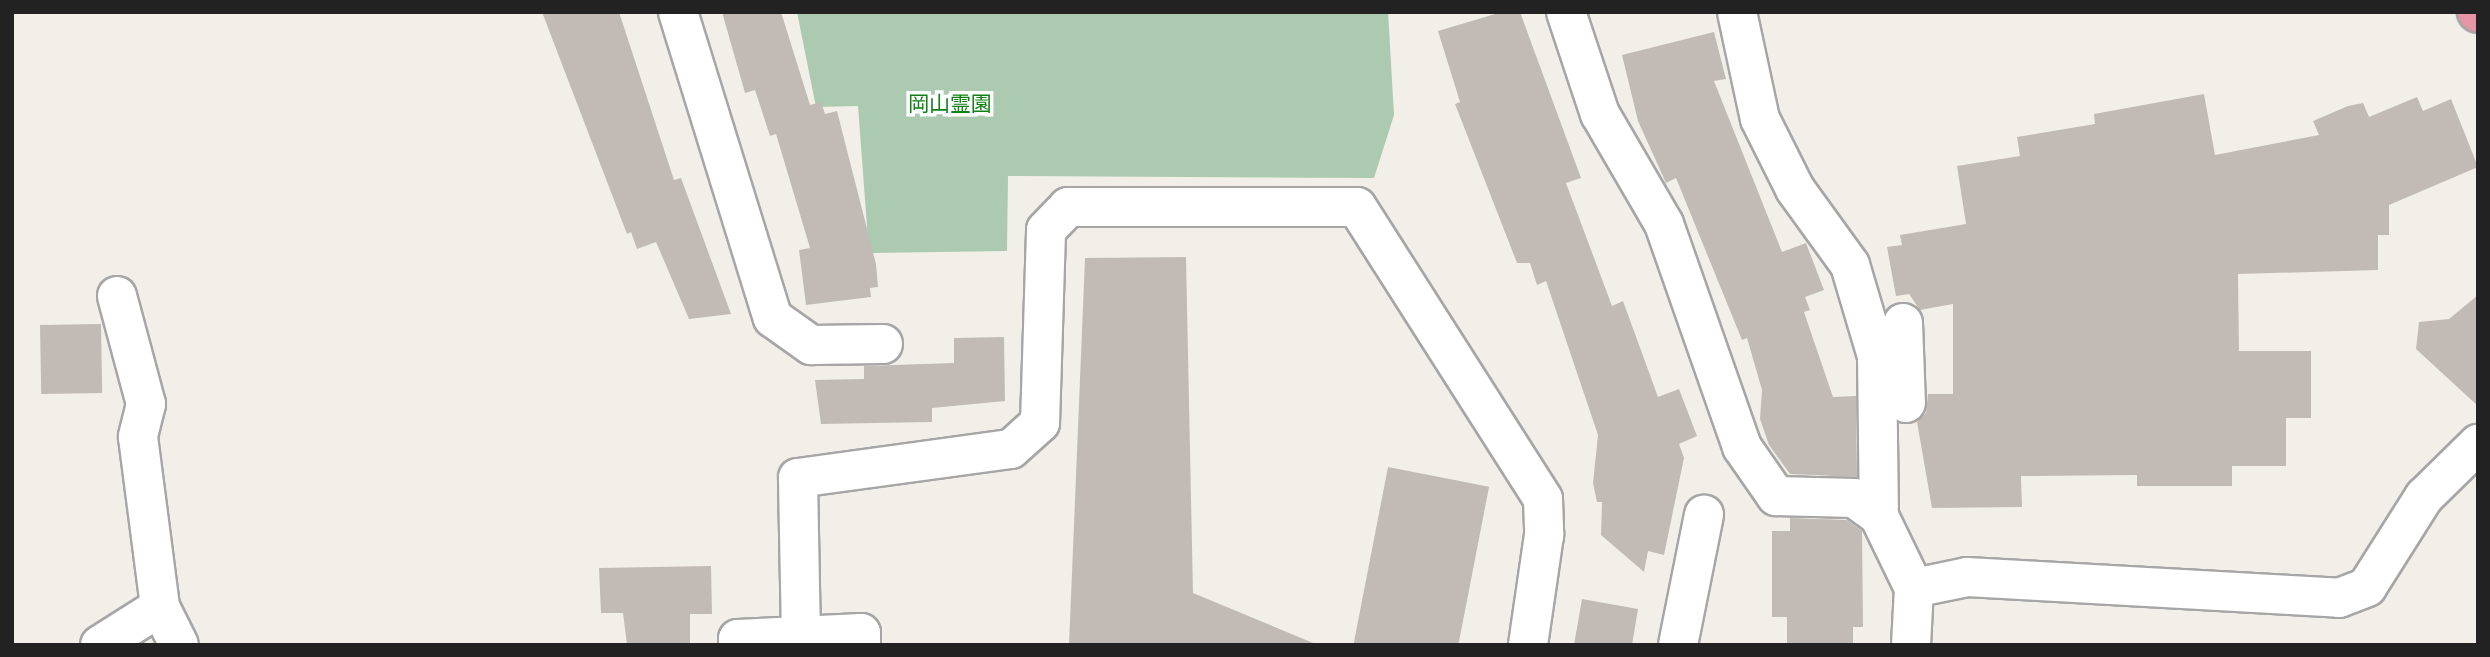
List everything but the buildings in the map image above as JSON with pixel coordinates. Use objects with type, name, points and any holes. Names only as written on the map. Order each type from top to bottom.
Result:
[{"type":"street","points":[[678,12],[773,318],[811,345],[883,344]]},
{"type":"street","points":[[1566,12],[1600,114],[1664,224],[1742,447],[1776,496],[1854,498],[1880,516]]},
{"type":"street","points":[[1737,12],[1760,119],[1795,189],[1850,265],[1877,356],[1880,516],[1908,573]]},
{"type":"street","points":[[801,637],[798,478],[1012,449],[1040,422],[1046,230],[1068,207],[1357,208],[1543,499],[1544,535],[1528,645]]},
{"type":"street","points":[[117,296],[146,404],[138,437],[160,607],[179,645]]},
{"type":"street","points":[[1903,323],[1911,645]]},
{"type":"street","points":[[1908,573],[2339,598],[2367,587],[2424,497],[2478,444]]},
{"type":"street","points":[[1678,645],[1704,515]]},
{"type":"street","points":[[100,645],[160,607]]},
{"type":"street","points":[[738,645],[738,639],[861,633],[861,645]]},
{"type":"green space","name":"岡山霊園","points":[[797,12],[1388,12],[1394,115],[1374,178],[1008,176],[1007,251],[869,253],[858,106],[816,107]]}]
